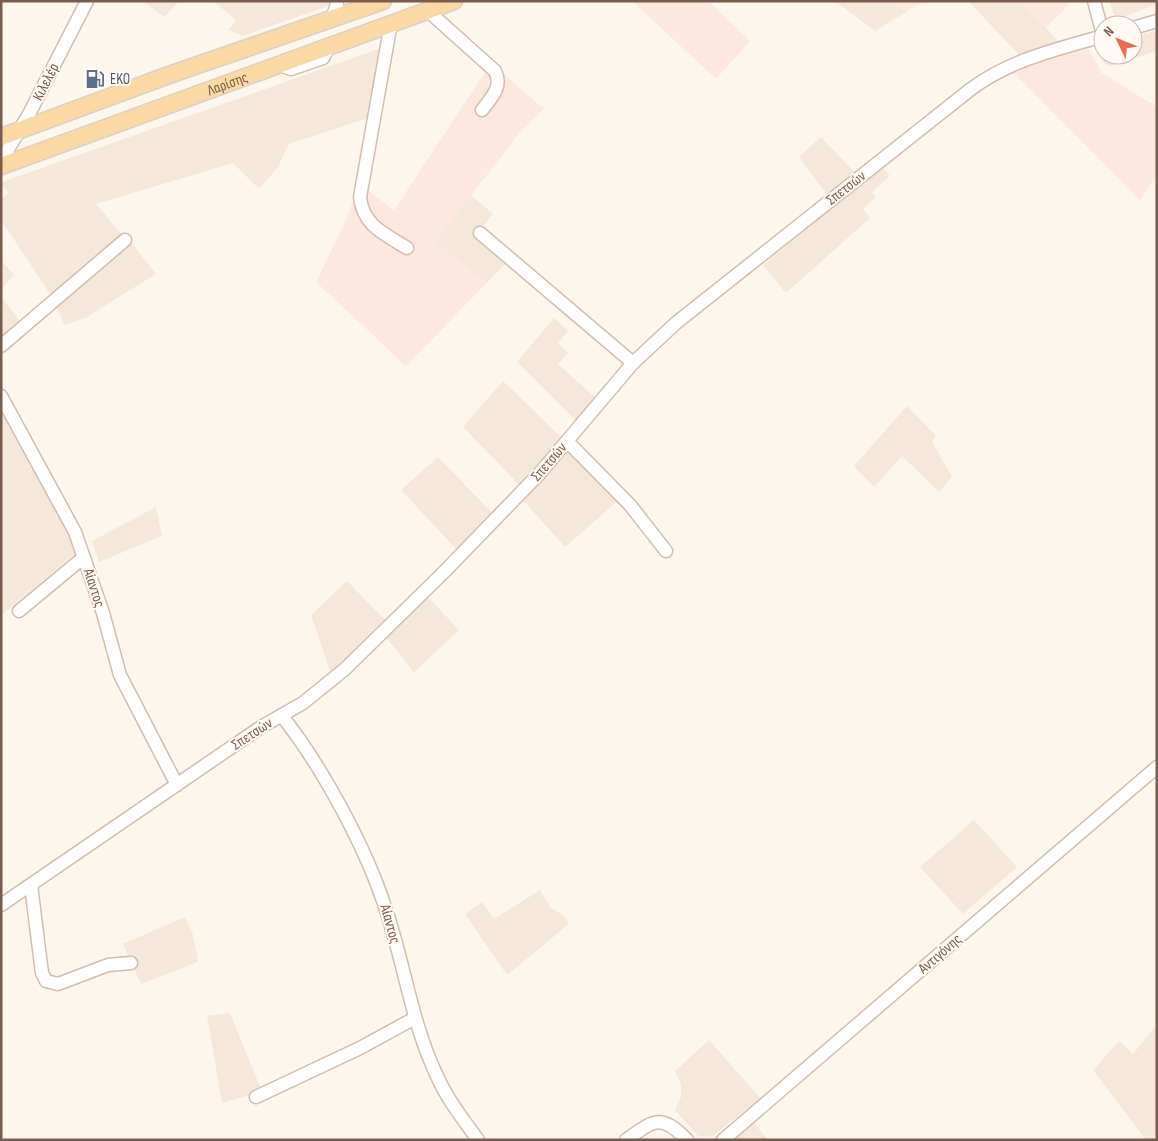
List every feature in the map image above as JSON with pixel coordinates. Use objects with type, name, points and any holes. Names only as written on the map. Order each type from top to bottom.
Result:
[{"type":"main road","name":"Λαρίσης","points":[[1,138],[335,11],[383,1]]},
{"type":"main road","name":"Λαρίσης","points":[[1,166],[454,1]]},
{"type":"street","name":"Κιλελέρ","points":[[1,161],[19,131],[87,1]]},
{"type":"street","points":[[1094,1],[1098,15]]},
{"type":"street","points":[[427,10],[496,71],[498,87],[482,110]]},
{"type":"street","points":[[1143,25],[1157,21]]},
{"type":"street","points":[[391,23],[360,197],[363,213],[368,220],[407,248]]},
{"type":"street","name":"Σπετσών","points":[[1,905],[261,727],[311,698],[345,669],[451,565],[539,474],[634,363],[696,307],[984,79],[1024,60],[1093,38]]},
{"type":"street","points":[[480,233],[634,363]]},
{"type":"street","points":[[1,346],[126,240]]},
{"type":"street","name":"Αίαντος","points":[[1,396],[75,532],[103,613],[120,675],[177,784]]},
{"type":"street","points":[[567,441],[630,505],[666,551]]},
{"type":"street","points":[[19,611],[84,557]]},
{"type":"street","name":"Αίαντος","points":[[282,716],[344,815],[370,868],[388,915],[415,1018],[430,1062],[443,1088],[478,1140]]},
{"type":"street","name":"Αντιγόνης","points":[[723,1140],[1157,767]]},
{"type":"street","points":[[31,885],[42,973],[46,981],[58,984],[108,965],[131,963]]},
{"type":"street","points":[[256,1097],[360,1048],[415,1018]]},
{"type":"street","points":[[626,1140],[650,1124],[663,1122],[673,1126],[687,1140]]},
{"type":"shaded area","points":[[143,1],[179,1],[164,17]]},
{"type":"shaded area","points":[[213,1],[343,1],[242,36],[229,30],[236,20]]},
{"type":"shaded area","points":[[632,1],[708,1],[750,41],[716,79]]},
{"type":"shaded area","points":[[835,1],[891,1],[906,12],[875,31]]},
{"type":"shaded area","points":[[891,1],[924,1],[906,12]]},
{"type":"shaded area","points":[[968,1],[1019,1],[1060,44],[1021,57]]},
{"type":"shaded area","points":[[1019,1],[1066,1],[1069,5],[1046,27]]},
{"type":"shaded area","points":[[1109,1],[1157,1],[1157,4],[1129,15],[1114,15]]},
{"type":"shaded area","points":[[1157,30],[1157,51],[1143,55],[1143,35]]},
{"type":"shaded area","points":[[381,48],[371,117],[289,144],[278,167],[259,189],[233,163],[96,204],[124,237],[52,297],[1,220],[1,199],[9,193],[1,185],[2,182]]},
{"type":"shaded area","points":[[1088,48],[1093,57],[1093,65],[1098,65],[1102,73],[1157,107],[1157,175],[1140,200],[1014,73],[1023,68]]},
{"type":"shaded area","points":[[491,63],[544,109],[520,132],[435,242],[487,283],[406,366],[316,282],[346,220],[359,184],[394,210]]},
{"type":"shaded area","points":[[821,137],[858,176],[830,199],[799,157]]},
{"type":"shaded area","points":[[882,167],[890,176],[872,192],[876,197],[863,209],[870,218],[786,293],[763,265]]},
{"type":"shaded area","points":[[470,194],[493,214],[475,237],[506,263],[487,283],[435,243]]},
{"type":"shaded area","points":[[130,241],[156,274],[85,318],[64,325],[56,304]]},
{"type":"shaded area","points":[[1,261],[14,274],[1,290]]},
{"type":"shaded area","points":[[1,297],[21,322],[1,340]]},
{"type":"shaded area","points":[[554,318],[568,331],[558,343],[568,353],[558,364],[598,400],[578,423],[517,362]]},
{"type":"shaded area","points":[[503,381],[564,440],[522,488],[463,427]]},
{"type":"shaded area","points":[[1,403],[69,529],[77,552],[1,615]]},
{"type":"shaded area","points":[[907,406],[936,436],[932,442],[952,477],[939,492],[902,456],[874,487],[854,466]]},
{"type":"shaded area","points":[[568,447],[620,499],[565,547],[522,499]]},
{"type":"shaded area","points":[[438,457],[495,516],[459,552],[401,490]]},
{"type":"shaded area","points":[[156,507],[162,536],[99,562],[92,541]]},
{"type":"shaded area","points":[[347,581],[387,622],[332,677],[311,615]]},
{"type":"shaded area","points":[[427,596],[459,630],[414,672],[385,636]]},
{"type":"shaded area","points":[[974,820],[1017,867],[963,914],[920,867]]},
{"type":"shaded area","points":[[540,890],[550,907],[564,916],[569,924],[507,975],[465,914],[482,902],[494,919]]},
{"type":"shaded area","points":[[185,917],[193,935],[198,962],[141,984],[123,944]]},
{"type":"shaded area","points":[[230,1013],[261,1089],[253,1094],[222,1103],[207,1016]]},
{"type":"shaded area","points":[[1157,1024],[1157,1140],[1146,1140],[1093,1070],[1119,1041],[1133,1054]]},
{"type":"shaded area","points":[[709,1040],[760,1098],[713,1136],[699,1137],[675,1110],[681,1097],[681,1084],[675,1071]]},
{"type":"shaded area","points":[[754,1123],[768,1140],[734,1140]]},
{"type":"place","name":"EKO","points":[[95,79]]}]
